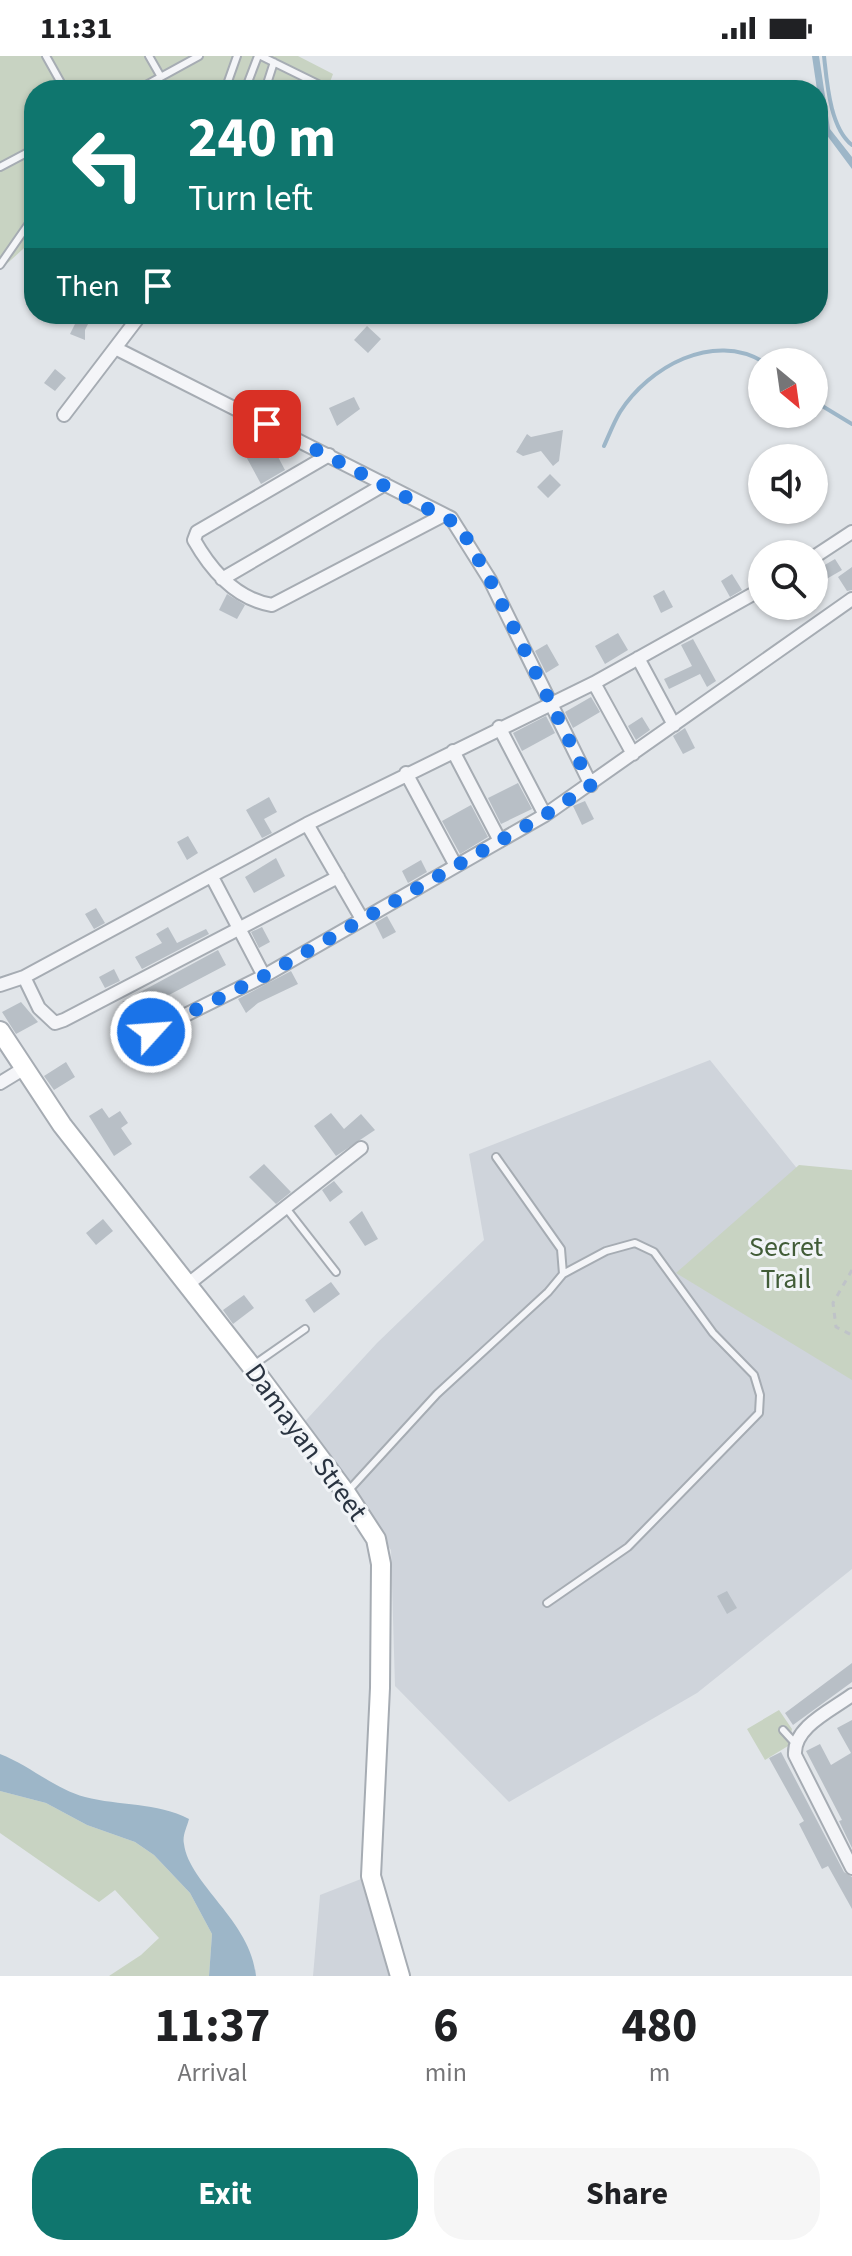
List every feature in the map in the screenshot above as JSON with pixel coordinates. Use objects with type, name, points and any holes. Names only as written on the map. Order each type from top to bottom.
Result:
[{"type":"street","points":[[64,415],[133,324]]},
{"type":"street","points":[[115,348],[329,455],[459,525],[485,569],[591,785]]},
{"type":"street","points":[[329,455],[197,532],[194,540],[211,570],[263,603],[272,605],[444,515]]},
{"type":"street","points":[[222,579],[385,484]]},
{"type":"street","points":[[828,548],[852,532]]},
{"type":"street","points":[[0,985],[24,977],[406,773],[594,683],[748,597]]},
{"type":"street","points":[[151,1032],[264,976],[545,815],[852,599]]},
{"type":"street","points":[[638,658],[674,725]]},
{"type":"street","points":[[594,683],[633,754]]},
{"type":"street","points":[[499,727],[545,815]]},
{"type":"street","points":[[453,751],[500,841]]},
{"type":"street","points":[[406,773],[456,866]]},
{"type":"street","points":[[307,824],[362,919]]},
{"type":"street","points":[[212,877],[264,976]]},
{"type":"street","points":[[24,977],[39,1008],[55,1023],[338,877]]},
{"type":"street","name":"Damayan Street","points":[[0,1031],[23,1069],[121,1204],[252,1367],[346,1493],[376,1539],[381,1564],[380,1688],[371,1876],[400,1976]]},
{"type":"street","points":[[0,1083],[23,1069]]},
{"type":"street","points":[[187,1285],[361,1148]]},
{"type":"street","points":[[851,1697],[798,1738],[795,1755],[852,1868]]},
{"type":"lane","points":[[46,56],[59,80]]},
{"type":"lane","points":[[149,56],[161,77]]},
{"type":"lane","points":[[155,80],[199,56]]},
{"type":"lane","points":[[229,80],[237,56]]},
{"type":"lane","points":[[249,80],[260,56],[310,80]]},
{"type":"lane","points":[[268,80],[274,62]]},
{"type":"lane","points":[[1,163],[24,153]]},
{"type":"lane","points":[[0,265],[24,230]]},
{"type":"lane","points":[[496,1157],[561,1249],[563,1274]]},
{"type":"lane","points":[[286,1208],[336,1272]]},
{"type":"lane","points":[[346,1493],[437,1394],[548,1292],[563,1274],[606,1251],[635,1243],[654,1252],[713,1333],[754,1375],[760,1395],[759,1413],[628,1547],[547,1603]]},
{"type":"lane","points":[[252,1367],[305,1329]]},
{"type":"lane","points":[[783,1730],[798,1738]]},
{"type":"path","points":[[852,1270],[833,1303],[836,1327],[852,1335]]},
{"type":"shaded area","points":[[710,1060],[852,1237],[852,1569],[697,1693],[509,1802],[395,1686],[391,1550],[297,1430],[377,1343],[484,1240],[469,1154]]},
{"type":"shaded area","points":[[361,1879],[389,1976],[313,1976],[320,1895]]},
{"type":"green space","points":[[0,56],[298,56],[333,74],[331,80],[24,80],[24,248],[0,270]]},
{"type":"green space","name":"Secret Trail","points":[[799,1165],[852,1170],[852,1380],[676,1273]]},
{"type":"green space","points":[[779,1710],[792,1729],[788,1746],[765,1760],[747,1729]]},
{"type":"green space","points":[[0,1791],[46,1803],[87,1825],[135,1842],[154,1855],[190,1893],[212,1934],[209,1976],[109,1976],[141,1955],[159,1938],[115,1890],[99,1902],[0,1833]]},
{"type":"water","points":[[812,56],[819,56],[823,80],[816,80]]},
{"type":"water","points":[[828,116],[830,129],[852,157],[852,169],[828,137]]},
{"type":"water","points":[[0,1754],[85,1797],[151,1807],[189,1819],[184,1835],[188,1859],[243,1938],[252,1956],[256,1976],[209,1976],[212,1934],[190,1893],[154,1855],[135,1842],[87,1825],[46,1803],[0,1791]]},
{"type":"building","points":[[75,324],[88,324],[85,340],[70,334]]},
{"type":"building","points":[[367,326],[381,339],[368,353],[354,340]]},
{"type":"building","points":[[55,369],[66,378],[55,391],[44,383]]},
{"type":"building","points":[[354,397],[360,409],[337,426],[329,408]]},
{"type":"building","points":[[563,430],[559,461],[553,466],[541,451],[523,456],[516,452],[527,434],[531,437]]},
{"type":"building","points":[[268,438],[285,470],[261,484],[243,451]]},
{"type":"building","points":[[550,474],[561,485],[548,498],[537,487]]},
{"type":"building","points":[[835,559],[842,570],[828,578],[828,563]]},
{"type":"building","points":[[852,567],[852,590],[847,591],[838,577]]},
{"type":"building","points":[[732,574],[742,590],[730,597],[721,581]]},
{"type":"building","points":[[664,590],[673,607],[661,613],[653,596]]},
{"type":"building","points":[[227,594],[245,605],[237,619],[219,610]]},
{"type":"building","points":[[618,633],[628,650],[605,664],[595,646]]},
{"type":"building","points":[[693,639],[716,681],[707,687],[700,674],[669,689],[664,679],[692,666],[681,645]]},
{"type":"building","points":[[547,644],[559,665],[546,673],[535,651]]},
{"type":"building","points":[[591,697],[600,712],[573,728],[565,712]]},
{"type":"building","points":[[546,716],[555,733],[522,751],[513,733]]},
{"type":"building","points":[[642,717],[650,730],[636,740],[628,726]]},
{"type":"building","points":[[685,728],[695,748],[683,754],[673,736]]},
{"type":"building","points":[[518,783],[532,809],[501,824],[488,798]]},
{"type":"building","points":[[269,797],[277,812],[264,819],[272,833],[262,838],[246,810]]},
{"type":"building","points":[[585,801],[594,819],[582,825],[573,806]]},
{"type":"building","points":[[471,805],[488,837],[460,854],[442,821]]},
{"type":"building","points":[[188,836],[198,853],[187,860],[177,842]]},
{"type":"building","points":[[276,858],[285,876],[254,893],[245,877]]},
{"type":"building","points":[[421,860],[427,872],[408,883],[402,871]]},
{"type":"building","points":[[96,908],[105,923],[94,929],[85,914]]},
{"type":"building","points":[[387,916],[396,932],[383,939],[375,923]]},
{"type":"building","points":[[168,927],[177,943],[206,929],[209,934],[142,969],[135,957],[162,943],[156,934]]},
{"type":"building","points":[[262,927],[270,942],[259,948],[251,932]]},
{"type":"building","points":[[218,950],[226,965],[129,1016],[122,1002]]},
{"type":"building","points":[[114,969],[120,981],[105,988],[99,977]]},
{"type":"building","points":[[291,971],[298,984],[258,1003],[246,1013],[238,999]]},
{"type":"building","points":[[21,1002],[38,1022],[16,1034],[2,1012]]},
{"type":"building","points":[[66,1062],[75,1077],[54,1090],[44,1076]]},
{"type":"building","points":[[102,1108],[109,1118],[120,1111],[128,1123],[121,1128],[132,1144],[114,1156],[89,1116]]},
{"type":"building","points":[[331,1113],[344,1129],[361,1114],[375,1130],[336,1156],[314,1126]]},
{"type":"building","points":[[264,1164],[291,1192],[276,1204],[249,1177]]},
{"type":"building","points":[[334,1181],[343,1192],[330,1202],[322,1190]]},
{"type":"building","points":[[362,1211],[378,1239],[365,1246],[349,1222]]},
{"type":"building","points":[[103,1219],[113,1231],[96,1245],[86,1233]]},
{"type":"building","points":[[331,1282],[340,1294],[314,1313],[305,1300]]},
{"type":"building","points":[[244,1295],[254,1308],[233,1324],[223,1310]]},
{"type":"building","points":[[727,1591],[737,1608],[727,1614],[717,1596]]},
{"type":"building","points":[[852,1663],[852,1682],[793,1725],[785,1713]]},
{"type":"building","points":[[852,1720],[852,1848],[839,1821],[842,1820],[806,1751],[820,1744],[831,1765],[851,1753],[837,1728]]},
{"type":"building","points":[[781,1752],[844,1872],[852,1877],[852,1909],[828,1866],[822,1869],[799,1824],[804,1821],[769,1758]]},
{"type":"waterway","points":[[824,56],[827,80]]},
{"type":"waterway","points":[[828,92],[839,128],[852,145]]},
{"type":"waterway","points":[[604,446],[618,416],[632,396],[665,368],[704,352],[724,350],[748,355]]},
{"type":"waterway","points":[[828,409],[852,424]]},
{"type":"route","points":[[151,1032],[264,976],[545,815],[591,785],[490,580],[459,525],[451,518],[267,424]]}]
